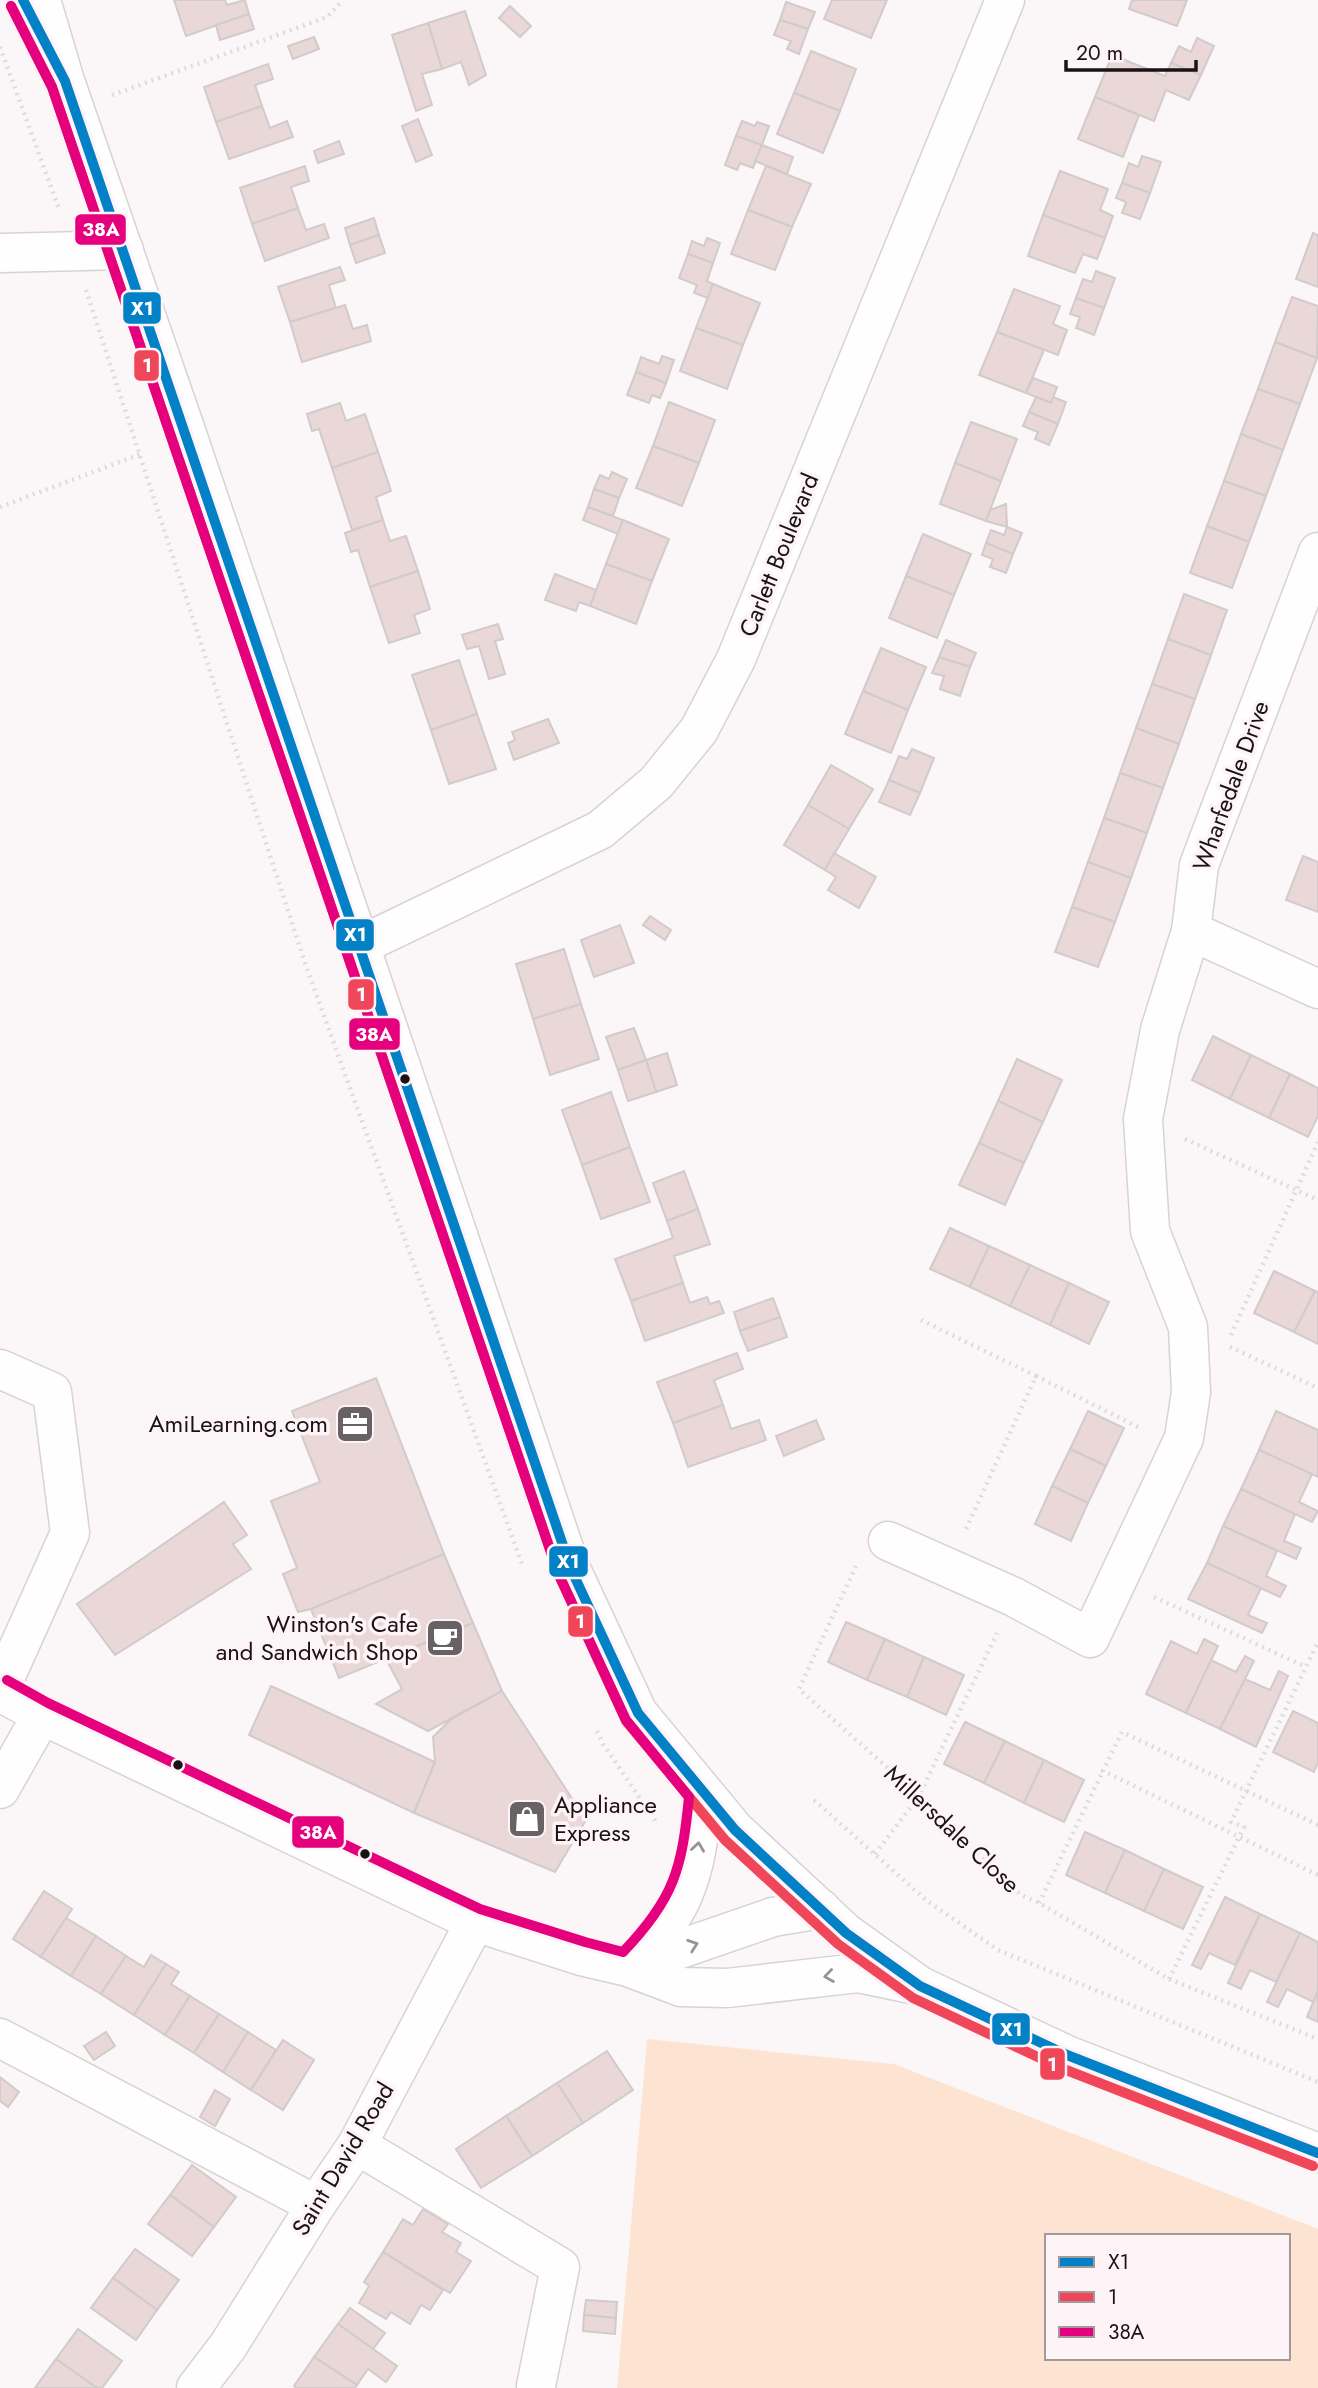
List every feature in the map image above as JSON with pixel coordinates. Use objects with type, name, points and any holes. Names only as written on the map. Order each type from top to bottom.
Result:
[{"type":"main road","points":[[23,0],[70,95]]},
{"type":"main road","points":[[41,0],[70,95],[361,944],[571,1569],[638,1713],[735,1830],[846,1933],[920,1986],[1066,2055],[1318,2153]]},
{"type":"main road","name":"Carlett Boulevard","points":[[361,944],[600,830],[656,783],[699,730],[736,659],[1006,0]]},
{"type":"main road","points":[[0,253],[124,250]]},
{"type":"main road","name":"Wharfedale Drive","points":[[1191,931],[1199,865],[1318,552]]},
{"type":"main road","points":[[888,1541],[1014,1598],[1090,1638],[1184,1438],[1191,1392],[1188,1327],[1150,1231],[1143,1119],[1160,1030],[1191,931],[1318,989]]},
{"type":"main road","points":[[0,1369],[52,1392],[69,1533],[0,1691],[41,1715],[475,1922],[581,1956],[628,1967],[681,1987],[727,1988],[858,1973],[920,1986]]},
{"type":"main road","points":[[0,1789],[41,1715]]},
{"type":"main road","points":[[628,1967],[668,1923],[681,1899],[697,1855],[704,1793]]},
{"type":"main road","points":[[628,1967],[773,1917],[821,1909]]},
{"type":"main road","name":"Saint David Road","points":[[197,2388],[228,2346],[357,2145],[475,1922]]},
{"type":"main road","points":[[0,2038],[316,2205]]},
{"type":"main road","points":[[357,2145],[560,2267],[536,2386]]},
{"type":"path","points":[[70,95],[327,17],[343,0]]},
{"type":"path","points":[[0,47],[74,251],[306,966],[526,1575]]},
{"type":"path","points":[[0,507],[188,437]]},
{"type":"path","points":[[1143,1119],[1318,1200]]},
{"type":"path","points":[[1318,1142],[1227,1345],[1318,1388]]},
{"type":"path","points":[[921,1320],[1180,1447]]},
{"type":"path","points":[[947,1568],[1036,1376]]},
{"type":"path","name":"Millersdale Close","points":[[888,1541],[859,1560],[799,1689],[919,1796],[1020,1895],[1039,1903],[1169,1979],[1318,2039]]},
{"type":"path","points":[[1117,1581],[1306,1667]]},
{"type":"path","points":[[875,1854],[919,1796],[1014,1598]]},
{"type":"path","points":[[1169,1979],[1244,1826],[1231,1822],[1318,1642]]},
{"type":"path","points":[[592,1720],[603,1744],[659,1825]]},
{"type":"path","points":[[1039,1903],[1122,1732],[1318,1825]]},
{"type":"path","points":[[1104,1771],[1318,1875]]},
{"type":"path","points":[[814,1800],[926,1900],[998,1950],[1318,2082]]},
{"type":"shaded area","points":[[647,2039],[894,2064],[1318,2229],[1318,2388],[617,2388]]},
{"type":"building","points":[[174,0],[225,0],[227,5],[245,0],[249,14],[186,36]]},
{"type":"building","points":[[832,0],[887,0],[871,38],[824,19]]},
{"type":"building","points":[[1132,0],[1187,0],[1177,26],[1129,9]]},
{"type":"building","points":[[786,2],[815,12],[808,29],[780,20]]},
{"type":"building","points":[[510,6],[531,26],[520,37],[499,18]]},
{"type":"building","points":[[465,11],[486,75],[469,85],[461,62],[442,69],[428,23]]},
{"type":"building","points":[[249,14],[254,29],[220,40],[216,25]]},
{"type":"building","points":[[780,20],[808,29],[799,54],[787,49],[791,41],[774,35]]},
{"type":"building","points":[[428,23],[442,69],[422,74],[432,105],[416,111],[392,35]]},
{"type":"building","points":[[314,37],[319,49],[293,59],[288,46]]},
{"type":"building","points":[[1197,38],[1214,46],[1201,75],[1171,63],[1179,46],[1191,52]]},
{"type":"building","points":[[811,51],[856,69],[840,111],[794,93]]},
{"type":"building","points":[[1112,55],[1165,76],[1171,63],[1201,75],[1189,100],[1166,90],[1154,121],[1095,97]]},
{"type":"building","points":[[268,64],[273,79],[255,85],[262,106],[216,122],[204,87]]},
{"type":"building","points":[[794,93],[840,111],[823,153],[777,134]]},
{"type":"building","points":[[1095,97],[1139,115],[1123,157],[1078,139]]},
{"type":"building","points":[[262,106],[270,128],[287,121],[293,137],[229,159],[216,122]]},
{"type":"building","points":[[418,119],[432,155],[416,162],[402,126]]},
{"type":"building","points":[[742,121],[755,126],[757,122],[769,126],[762,145],[736,136]]},
{"type":"building","points":[[736,136],[762,145],[753,168],[740,163],[737,170],[725,165]]},
{"type":"building","points":[[339,141],[344,154],[318,163],[314,151]]},
{"type":"building","points":[[762,145],[793,157],[787,174],[755,161]]},
{"type":"building","points":[[1142,156],[1161,162],[1150,193],[1122,183],[1129,163],[1138,167]]},
{"type":"building","points":[[305,166],[309,181],[291,187],[298,208],[252,224],[240,188]]},
{"type":"building","points":[[766,166],[811,184],[792,227],[748,210]]},
{"type":"building","points":[[1060,171],[1108,189],[1100,210],[1113,216],[1105,238],[1043,215]]},
{"type":"building","points":[[1122,183],[1150,193],[1140,219],[1122,213],[1126,202],[1116,198]]},
{"type":"building","points":[[298,208],[306,230],[324,224],[329,238],[265,261],[252,224]]},
{"type":"building","points":[[748,210],[792,227],[775,270],[731,254]]},
{"type":"building","points":[[1043,215],[1105,238],[1097,259],[1083,254],[1075,273],[1028,256]]},
{"type":"building","points":[[374,218],[379,235],[350,245],[345,228]]},
{"type":"building","points":[[1313,233],[1318,235],[1318,287],[1296,279]]},
{"type":"building","points":[[379,235],[385,253],[356,263],[350,245]]},
{"type":"building","points":[[707,238],[720,243],[713,263],[688,254],[692,241],[704,246]]},
{"type":"building","points":[[688,254],[713,263],[707,281],[713,284],[708,298],[694,293],[697,285],[679,278]]},
{"type":"building","points":[[340,267],[345,280],[329,285],[336,308],[290,322],[278,287]]},
{"type":"building","points":[[1096,271],[1115,278],[1104,308],[1076,298],[1083,279],[1092,282]]},
{"type":"building","points":[[713,284],[760,303],[743,345],[696,328]]},
{"type":"building","points":[[1014,289],[1060,306],[1053,324],[1067,330],[1058,355],[997,332]]},
{"type":"building","points":[[1292,297],[1318,306],[1317,358],[1275,342]]},
{"type":"building","points":[[1076,298],[1104,308],[1094,335],[1076,328],[1080,317],[1070,314]]},
{"type":"building","points":[[345,305],[353,329],[367,325],[371,341],[302,362],[290,322]]},
{"type":"building","points":[[696,328],[743,345],[727,389],[680,371]]},
{"type":"building","points":[[997,332],[1044,350],[1026,393],[979,375]]},
{"type":"building","points":[[1275,342],[1317,358],[1300,404],[1258,389]]},
{"type":"building","points":[[662,356],[674,360],[666,383],[636,372],[641,357],[659,364]]},
{"type":"building","points":[[636,372],[666,383],[660,398],[652,395],[649,403],[627,395]]},
{"type":"building","points":[[1033,378],[1057,387],[1051,403],[1026,393]]},
{"type":"building","points":[[1258,389],[1300,404],[1283,450],[1241,434]]},
{"type":"building","points":[[1036,397],[1051,403],[1053,397],[1066,402],[1058,424],[1029,412]]},
{"type":"building","points":[[669,402],[715,420],[699,463],[653,446]]},
{"type":"building","points":[[340,403],[346,421],[365,414],[378,452],[332,468],[319,429],[312,431],[307,414]]},
{"type":"building","points":[[1029,412],[1058,424],[1049,445],[1035,439],[1038,432],[1023,426]]},
{"type":"building","points":[[971,422],[1017,439],[1001,481],[955,463]]},
{"type":"building","points":[[1241,434],[1283,450],[1266,496],[1224,481]]},
{"type":"building","points":[[653,446],[699,463],[682,506],[636,488]]},
{"type":"building","points":[[378,452],[391,491],[376,497],[383,520],[352,530],[332,468]]},
{"type":"building","points":[[955,463],[1001,481],[986,521],[940,504]]},
{"type":"building","points":[[612,472],[627,479],[619,498],[594,489],[600,475],[609,479]]},
{"type":"building","points":[[1224,481],[1266,496],[1249,542],[1207,526]]},
{"type":"building","points":[[594,489],[619,498],[613,516],[588,507]]},
{"type":"building","points":[[1006,504],[1007,527],[986,521],[990,510]]},
{"type":"building","points":[[588,507],[623,520],[618,534],[583,520]]},
{"type":"building","points":[[383,520],[390,541],[406,536],[418,571],[370,587],[358,550],[351,552],[345,533]]},
{"type":"building","points":[[623,520],[669,539],[652,581],[606,564]]},
{"type":"building","points":[[1207,526],[1249,542],[1232,588],[1190,573]]},
{"type":"building","points":[[1007,527],[1022,533],[1013,554],[986,543],[991,530],[1004,535]]},
{"type":"building","points":[[923,534],[971,554],[954,595],[906,576]]},
{"type":"building","points":[[986,543],[1013,554],[1006,573],[990,567],[993,559],[982,555]]},
{"type":"building","points":[[606,564],[652,581],[636,624],[590,606]]},
{"type":"building","points":[[418,571],[430,609],[414,615],[420,633],[389,643],[370,587]]},
{"type":"building","points":[[555,574],[596,590],[590,606],[579,602],[576,611],[545,600]]},
{"type":"building","points":[[906,576],[954,595],[937,638],[889,618]]},
{"type":"building","points":[[1184,594],[1227,610],[1211,655],[1168,639]]},
{"type":"building","points":[[498,624],[503,639],[495,641],[505,674],[489,679],[479,646],[467,649],[462,635]]},
{"type":"building","points":[[1168,639],[1211,655],[1195,699],[1152,684]]},
{"type":"building","points":[[946,640],[976,653],[970,667],[939,657]]},
{"type":"building","points":[[881,648],[926,667],[908,710],[863,691]]},
{"type":"building","points":[[939,657],[970,667],[960,696],[940,689],[944,676],[932,673]]},
{"type":"building","points":[[459,660],[477,714],[431,730],[412,675]]},
{"type":"building","points":[[1152,684],[1195,699],[1179,744],[1136,728]]},
{"type":"building","points":[[863,691],[908,710],[891,753],[845,734]]},
{"type":"building","points":[[477,714],[496,769],[449,784],[431,730]]},
{"type":"building","points":[[548,719],[559,743],[514,760],[508,743],[515,740],[512,732]]},
{"type":"building","points":[[1136,728],[1179,744],[1163,788],[1120,773]]},
{"type":"building","points":[[912,749],[934,758],[920,793],[889,780],[899,756],[907,759]]},
{"type":"building","points":[[831,765],[873,789],[849,829],[808,805]]},
{"type":"building","points":[[1120,773],[1163,788],[1147,833],[1104,818]]},
{"type":"building","points":[[889,780],[920,793],[910,815],[879,802]]},
{"type":"building","points":[[808,805],[849,829],[825,870],[784,845]]},
{"type":"building","points":[[1104,818],[1147,833],[1131,878],[1088,862]]},
{"type":"building","points":[[834,853],[876,877],[859,908],[828,890],[836,877],[825,870]]},
{"type":"building","points":[[1303,856],[1318,862],[1318,912],[1286,900]]},
{"type":"building","points":[[1088,862],[1131,878],[1115,922],[1072,907]]},
{"type":"building","points":[[1072,907],[1115,922],[1098,967],[1055,952]]},
{"type":"building","points":[[650,916],[671,930],[665,940],[643,925]]},
{"type":"building","points":[[620,925],[634,963],[594,977],[581,940]]},
{"type":"building","points":[[564,949],[581,1004],[533,1019],[516,964]]},
{"type":"building","points":[[581,1004],[599,1059],[550,1075],[533,1019]]},
{"type":"building","points":[[634,1028],[646,1060],[618,1070],[606,1037]]},
{"type":"building","points":[[1213,1036],[1251,1055],[1230,1099],[1192,1080]]},
{"type":"building","points":[[667,1053],[677,1085],[656,1092],[646,1060]]},
{"type":"building","points":[[1251,1055],[1290,1074],[1269,1118],[1230,1099]]},
{"type":"building","points":[[1017,1059],[1062,1080],[1043,1122],[998,1101]]},
{"type":"building","points":[[646,1060],[656,1092],[628,1101],[618,1070]]},
{"type":"building","points":[[1290,1074],[1318,1088],[1318,1116],[1308,1137],[1269,1118]]},
{"type":"building","points":[[611,1092],[630,1147],[582,1165],[562,1110]]},
{"type":"building","points":[[998,1101],[1043,1122],[1024,1163],[979,1143]]},
{"type":"building","points":[[979,1143],[1024,1163],[1005,1205],[959,1185]]},
{"type":"building","points":[[630,1147],[650,1202],[601,1219],[582,1165]]},
{"type":"building","points":[[684,1171],[698,1209],[667,1221],[653,1183]]},
{"type":"building","points":[[698,1209],[710,1244],[674,1256],[683,1283],[631,1301],[615,1259],[673,1238],[667,1221]]},
{"type":"building","points":[[950,1228],[989,1246],[970,1287],[930,1269]]},
{"type":"building","points":[[989,1246],[1030,1265],[1010,1306],[970,1287]]},
{"type":"building","points":[[1030,1265],[1069,1283],[1050,1325],[1010,1306]]},
{"type":"building","points":[[1274,1271],[1315,1291],[1294,1332],[1254,1313]]},
{"type":"building","points":[[683,1283],[690,1303],[707,1297],[710,1304],[719,1301],[724,1313],[645,1341],[631,1301]]},
{"type":"building","points":[[1069,1283],[1109,1302],[1089,1344],[1050,1325]]},
{"type":"building","points":[[1315,1291],[1318,1292],[1318,1344],[1294,1332]]},
{"type":"building","points":[[773,1298],[780,1317],[740,1331],[734,1312]]},
{"type":"building","points":[[780,1317],[787,1337],[748,1351],[740,1331]]},
{"type":"building","points":[[737,1353],[743,1369],[714,1380],[723,1405],[673,1423],[657,1382]]},
{"type":"building","points":[[376,1378],[444,1554],[298,1612],[283,1574],[297,1568],[271,1501],[320,1482],[292,1411]]},
{"type":"building","points":[[723,1405],[731,1429],[759,1420],[766,1440],[688,1467],[673,1423]]},
{"type":"building","points":[[1088,1411],[1124,1428],[1106,1466],[1070,1449]]},
{"type":"building","points":[[1276,1411],[1318,1430],[1318,1477],[1259,1450]]},
{"type":"building","points":[[816,1420],[824,1439],[784,1456],[776,1436]]},
{"type":"building","points":[[1070,1449],[1106,1466],[1088,1503],[1052,1486]]},
{"type":"building","points":[[1259,1450],[1312,1474],[1299,1502],[1318,1511],[1312,1522],[1241,1489]]},
{"type":"building","points":[[1052,1486],[1088,1503],[1071,1541],[1035,1524]]},
{"type":"building","points":[[1241,1489],[1295,1514],[1284,1541],[1301,1548],[1296,1559],[1223,1526]]},
{"type":"building","points":[[224,1502],[247,1535],[233,1544],[251,1569],[115,1655],[77,1604]]},
{"type":"building","points":[[1223,1526],[1277,1551],[1266,1576],[1286,1586],[1280,1597],[1207,1563]]},
{"type":"building","points":[[444,1554],[473,1623],[339,1678],[311,1609]]},
{"type":"building","points":[[1207,1563],[1261,1588],[1248,1615],[1267,1623],[1262,1633],[1188,1599]]},
{"type":"building","points":[[846,1622],[885,1639],[867,1680],[828,1662]]},
{"type":"building","points":[[473,1623],[502,1691],[428,1731],[376,1704],[402,1689],[386,1659]]},
{"type":"building","points":[[885,1639],[924,1657],[907,1697],[867,1680]]},
{"type":"building","points":[[1204,1639],[1218,1646],[1186,1713],[1146,1694],[1171,1641],[1197,1654]]},
{"type":"building","points":[[1245,1656],[1254,1661],[1220,1729],[1186,1713],[1211,1660],[1236,1672]]},
{"type":"building","points":[[924,1657],[964,1675],[946,1715],[907,1697]]},
{"type":"building","points":[[1279,1671],[1288,1676],[1256,1747],[1220,1729],[1245,1679],[1270,1690]]},
{"type":"building","points":[[271,1686],[435,1762],[414,1813],[249,1735]]},
{"type":"building","points":[[502,1691],[586,1820],[555,1872],[414,1813],[435,1762],[433,1737],[450,1720]]},
{"type":"building","points":[[1293,1711],[1318,1723],[1318,1762],[1314,1772],[1273,1752]]},
{"type":"building","points":[[965,1722],[1005,1741],[984,1783],[944,1764]]},
{"type":"building","points":[[1005,1741],[1044,1760],[1024,1803],[984,1783]]},
{"type":"building","points":[[1044,1760],[1084,1780],[1064,1822],[1024,1803]]},
{"type":"building","points":[[1085,1832],[1125,1850],[1105,1893],[1066,1875]]},
{"type":"building","points":[[1125,1850],[1164,1869],[1144,1911],[1105,1893]]},
{"type":"building","points":[[1164,1869],[1203,1887],[1183,1929],[1144,1911]]},
{"type":"building","points":[[44,1891],[72,1909],[41,1957],[13,1939]]},
{"type":"building","points":[[1225,1897],[1260,1914],[1235,1965],[1209,1953],[1201,1969],[1192,1965]]},
{"type":"building","points":[[1260,1914],[1300,1933],[1276,1982],[1250,1970],[1241,1989],[1228,1983]]},
{"type":"building","points":[[66,1918],[96,1936],[71,1976],[41,1957]]},
{"type":"building","points":[[1300,1933],[1318,1942],[1318,1991],[1313,2002],[1287,1989],[1278,2007],[1267,2002]]},
{"type":"building","points":[[96,1936],[126,1956],[101,1994],[71,1976]]},
{"type":"building","points":[[151,1955],[166,1964],[134,2015],[101,1994],[126,1956],[144,1967]]},
{"type":"building","points":[[166,1964],[179,1972],[171,1984],[190,1996],[165,2035],[134,2015]]},
{"type":"building","points":[[1318,1991],[1318,2022],[1307,2017]]},
{"type":"building","points":[[190,1996],[219,2014],[194,2053],[165,2035]]},
{"type":"building","points":[[219,2014],[248,2032],[223,2072],[194,2053]]},
{"type":"building","points":[[106,2032],[115,2046],[94,2060],[84,2046]]},
{"type":"building","points":[[248,2032],[276,2050],[251,2090],[223,2072]]},
{"type":"building","points":[[283,2040],[314,2060],[283,2110],[251,2090]]},
{"type":"building","points":[[607,2051],[633,2090],[583,2123],[557,2083]]},
{"type":"building","points":[[0,2077],[19,2092],[8,2107],[0,2101]]},
{"type":"building","points":[[557,2083],[583,2123],[532,2156],[506,2116]]},
{"type":"building","points":[[215,2090],[230,2099],[215,2126],[200,2117]]},
{"type":"building","points":[[506,2116],[532,2156],[481,2188],[456,2149]]},
{"type":"building","points":[[192,2165],[236,2197],[214,2227],[170,2195]]},
{"type":"building","points":[[170,2195],[214,2227],[192,2256],[148,2224]]},
{"type":"building","points":[[423,2209],[448,2224],[442,2232],[461,2243],[456,2252],[471,2261],[450,2293],[383,2252],[403,2219],[413,2225]]},
{"type":"building","points":[[135,2249],[179,2280],[157,2310],[113,2278]]},
{"type":"building","points":[[383,2252],[443,2290],[430,2310],[421,2305],[410,2324],[391,2312],[386,2319],[359,2303],[369,2286],[364,2282]]},
{"type":"building","points":[[113,2278],[157,2310],[136,2340],[91,2308]]},
{"type":"building","points":[[586,2300],[617,2302],[616,2318],[584,2315]]},
{"type":"building","points":[[350,2308],[385,2333],[373,2349],[338,2324]]},
{"type":"building","points":[[584,2315],[616,2318],[615,2334],[583,2331]]},
{"type":"building","points":[[338,2324],[397,2366],[386,2382],[368,2369],[357,2385],[314,2357]]},
{"type":"building","points":[[78,2329],[122,2361],[102,2388],[97,2388],[56,2359]]},
{"type":"building","points":[[314,2357],[357,2385],[355,2388],[294,2386]]},
{"type":"building","points":[[56,2359],[97,2388],[35,2388]]},
{"type":"transit line","name":"X1","points":[[23,0],[65,81],[571,1569],[638,1713],[735,1830],[846,1933],[920,1986],[1067,2055],[1318,2153]]},
{"type":"transit line","name":"1","points":[[11,6],[52,87],[558,1573],[626,1721],[725,1840],[838,1944],[913,1998],[1061,2068],[1313,2166]]},
{"type":"transit line","name":"38A","points":[[7,1680],[48,1703],[480,1909],[585,1942],[623,1952],[654,1916],[678,1864],[689,1797],[626,1720],[558,1573],[52,87],[11,6]]},
{"type":"place","name":"AmiLearning.com","points":[[355,1424]]},
{"type":"place","name":"Winston's Cafe and Sandwich Shop","points":[[445,1638]]},
{"type":"place","name":"Appliance Express","points":[[527,1819]]}]
